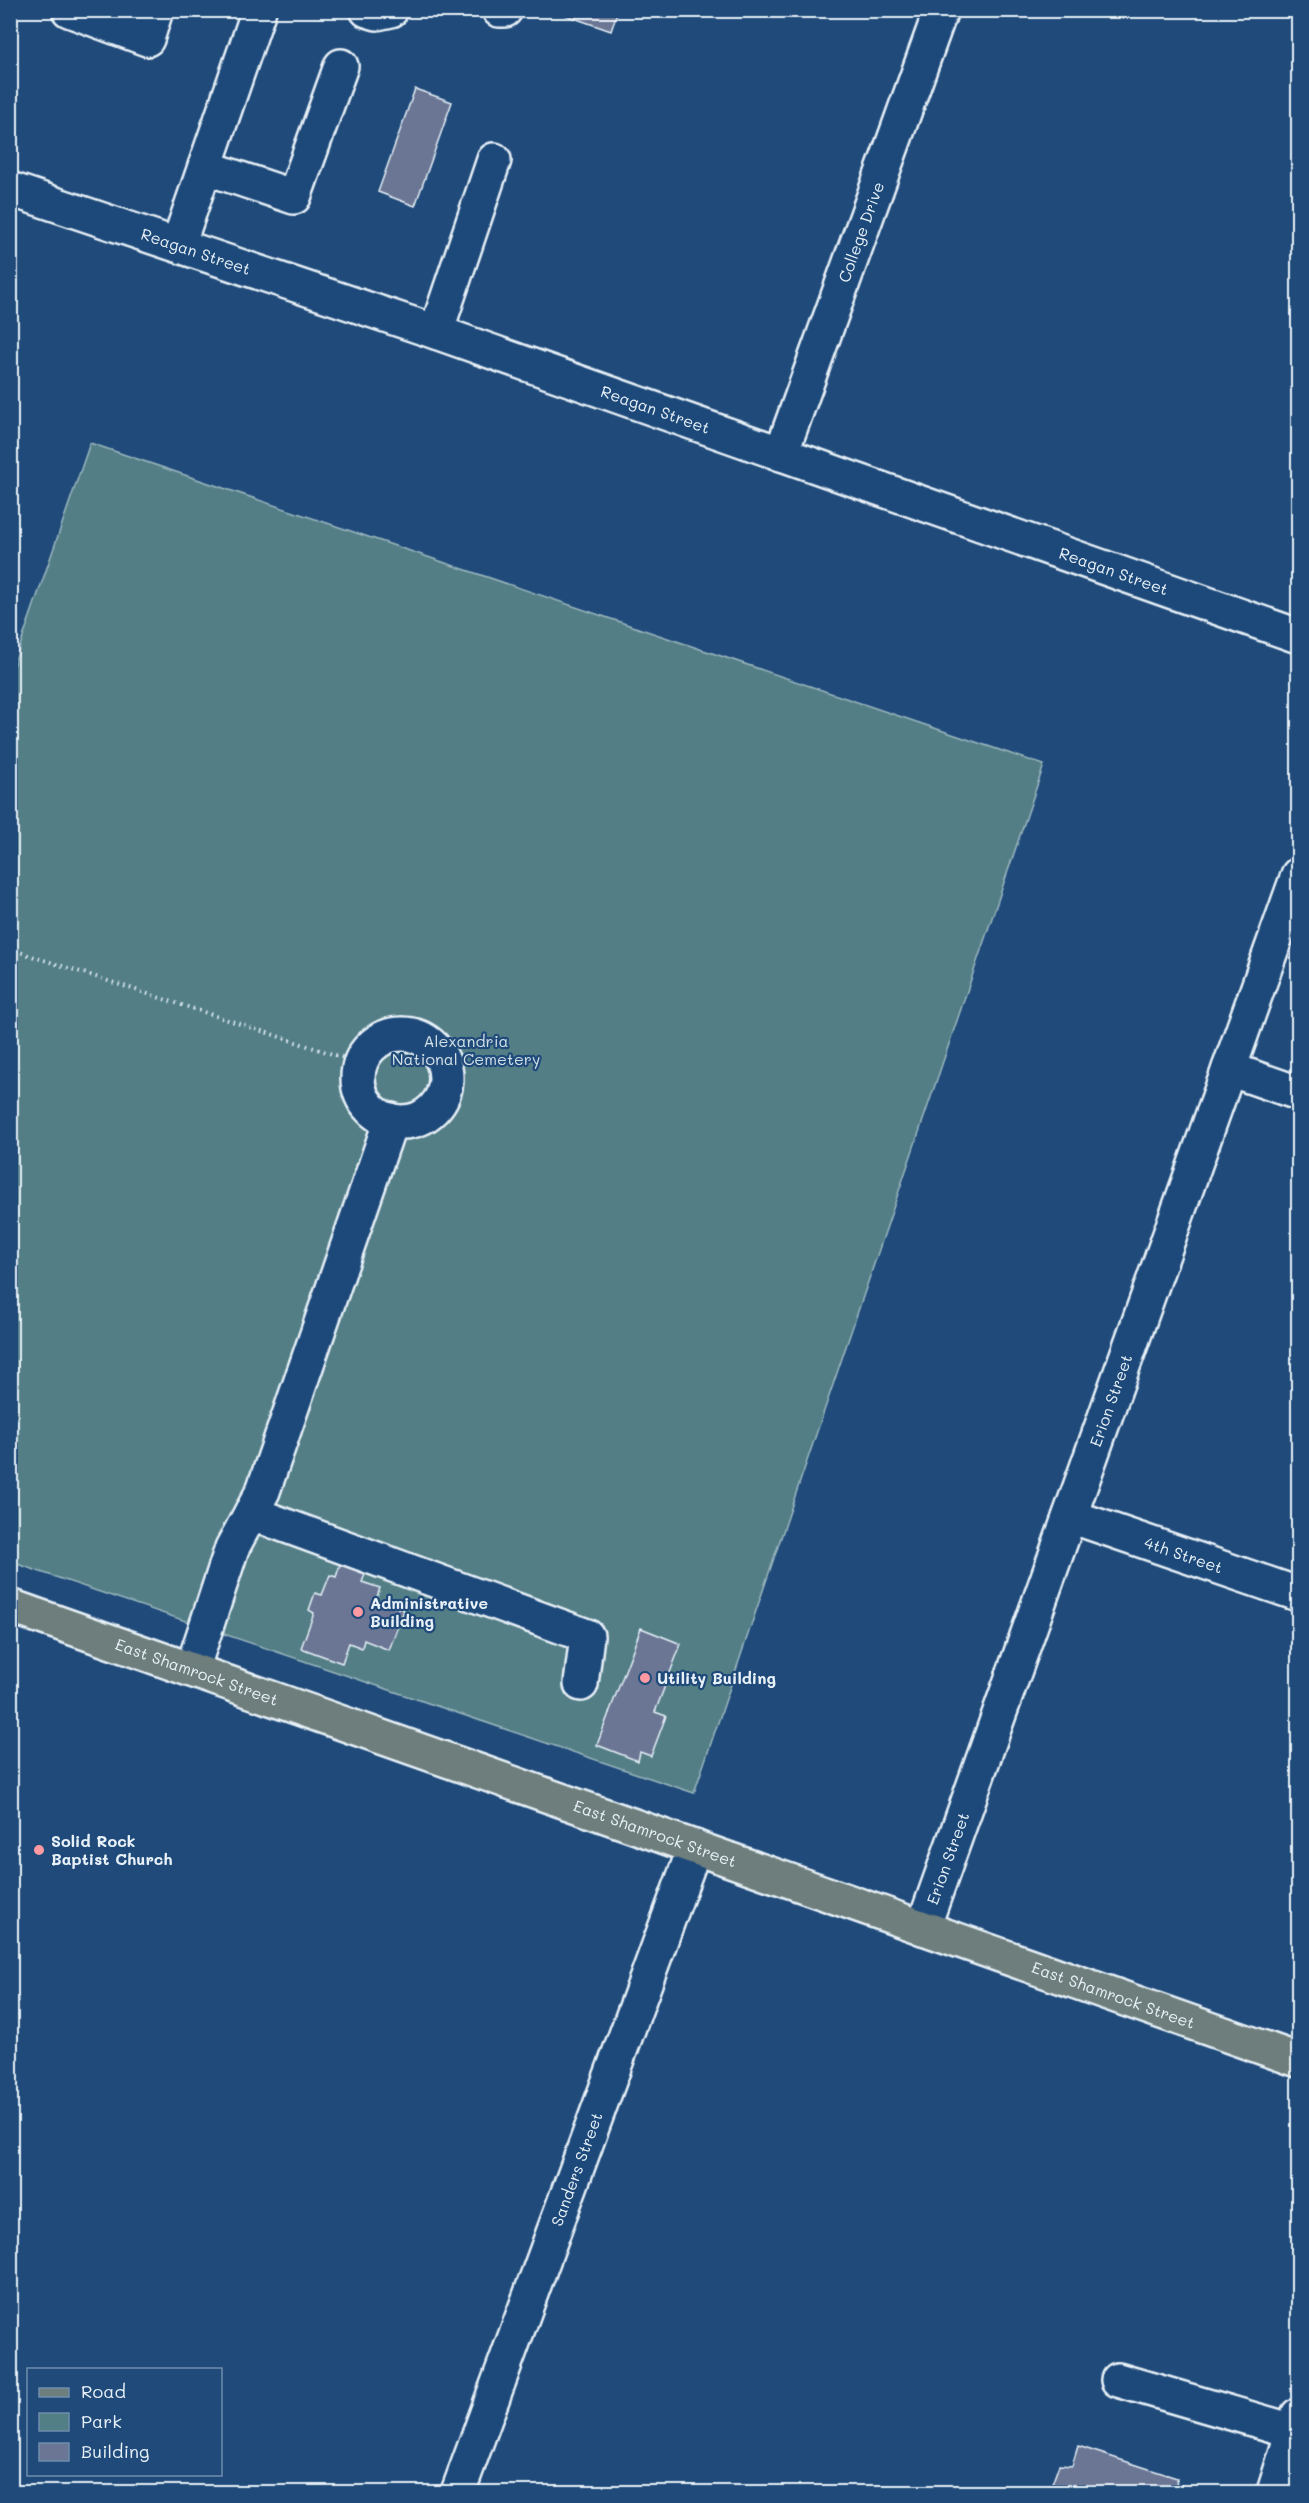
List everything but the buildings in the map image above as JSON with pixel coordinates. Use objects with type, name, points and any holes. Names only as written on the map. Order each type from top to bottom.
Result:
[{"type":"main road","name":"East Shamrock Street","points":[[10,1606],[1299,2060]]},
{"type":"street","points":[[69,10],[147,39],[156,10]]},
{"type":"street","points":[[178,245],[259,10]]},
{"type":"street","points":[[367,10],[377,13],[391,10]]},
{"type":"street","points":[[499,10],[505,10]]},
{"type":"street","name":"College Drive","points":[[781,454],[941,10]]},
{"type":"street","points":[[205,167],[294,197],[341,66]]},
{"type":"street","points":[[436,332],[494,160]]},
{"type":"street","name":"Reagan Street","points":[[10,189],[436,332],[1299,636]]},
{"type":"street","name":"Erion Street","points":[[923,1928],[1299,874]]},
{"type":"street","points":[[408,1034],[422,1038],[434,1047],[442,1058],[446,1072],[445,1086],[440,1100],[431,1111],[412,1120],[391,1120],[377,1115],[366,1105],[358,1084],[360,1063],[368,1049],[379,1040],[393,1035],[408,1034]]},
{"type":"street","points":[[1229,1069],[1299,1093]]},
{"type":"street","points":[[192,1670],[232,1548],[263,1491],[391,1120]]},
{"type":"street","points":[[251,1513],[587,1636],[581,1684]]},
{"type":"street","name":"4th Street","points":[[1070,1516],[1299,1594]]},
{"type":"street","name":"Sanders Street","points":[[458,2493],[695,1847]]},
{"type":"street","points":[[1118,2380],[1296,2423],[1274,2493]]},
{"type":"path","points":[[10,949],[360,1063]]},
{"type":"green space","name":"Alexandria National Cemetery","points":[[90,443],[1044,765],[694,1793],[11,1562],[11,672]]},
{"type":"place","name":"Administrative Building","points":[[358,1612]]},
{"type":"place","name":"Utility Building","points":[[645,1678]]},
{"type":"place","name":"Solid Rock Baptist Church","points":[[39,1850]]}]
